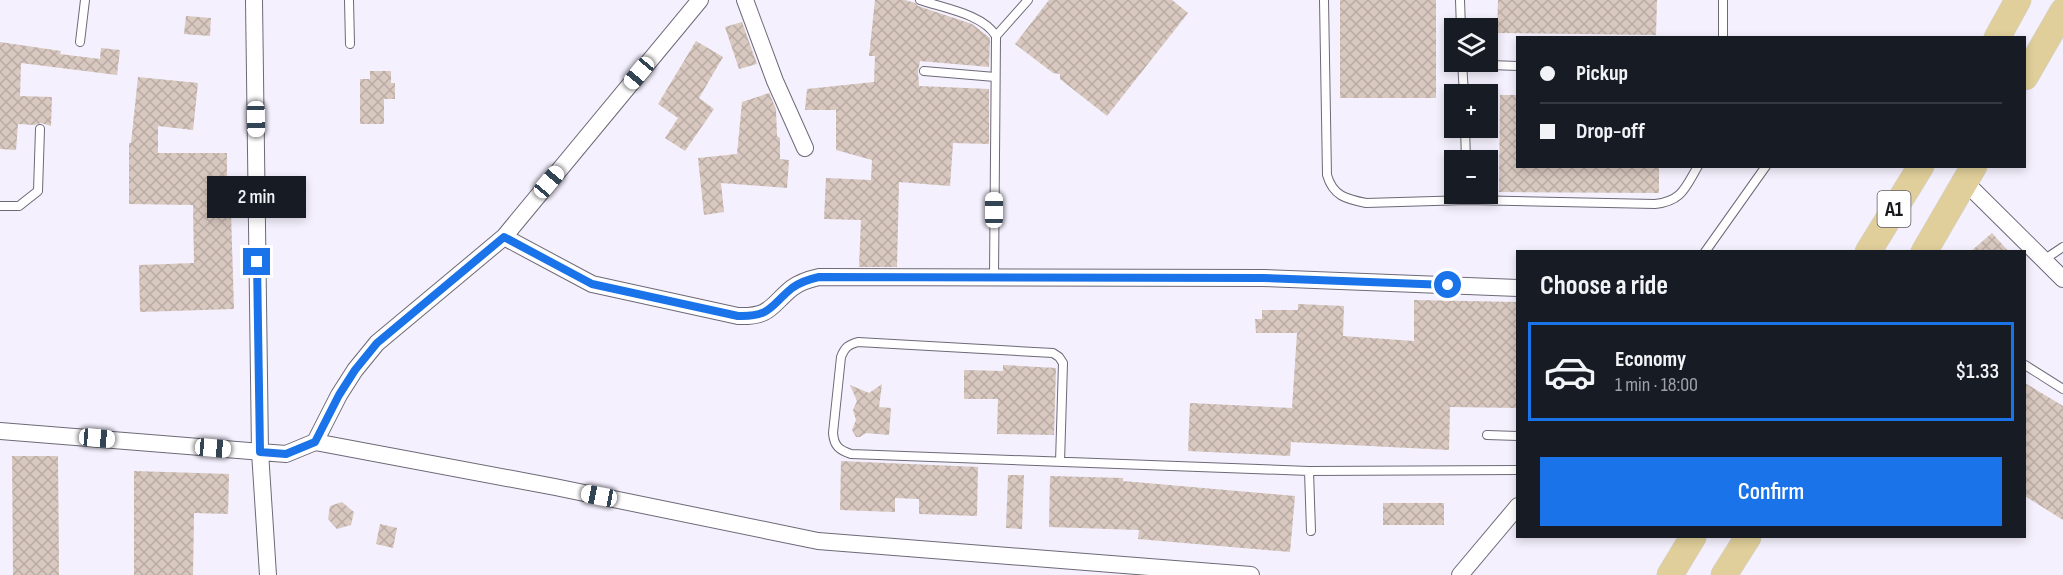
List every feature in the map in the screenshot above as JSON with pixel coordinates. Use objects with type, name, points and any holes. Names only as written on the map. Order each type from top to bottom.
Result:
[{"type":"main road","points":[[1998,36],[2018,0]]},
{"type":"main road","points":[[2026,75],[2063,11]]},
{"type":"main road","name":"A1","points":[[1869,250],[1920,168]]},
{"type":"main road","name":"A1","points":[[1925,250],[1970,174]]},
{"type":"main road","points":[[1670,575],[1692,538]]},
{"type":"main road","points":[[1724,575],[1747,538]]},
{"type":"street","points":[[254,0],[260,452],[268,575]]},
{"type":"street","points":[[315,442],[339,395],[355,370],[377,343],[504,237],[700,0]]},
{"type":"street","points":[[745,0],[775,81],[805,148]]},
{"type":"street","points":[[1970,174],[2063,279]]},
{"type":"street","points":[[504,237],[592,284],[738,316],[755,316],[768,311],[793,287],[819,277],[1263,278],[1516,288]]},
{"type":"street","points":[[0,431],[286,454],[315,442],[555,487],[818,541],[1251,575]]},
{"type":"street","points":[[1460,575],[1516,508]]},
{"type":"lane","points":[[80,42],[85,0]]},
{"type":"lane","points":[[350,0],[350,44]]},
{"type":"lane","points":[[920,0],[978,19],[990,26],[996,36],[994,277]]},
{"type":"lane","points":[[996,36],[1028,0]]},
{"type":"lane","points":[[1324,0],[1327,175],[1330,185],[1338,194],[1350,200],[1366,202],[1444,198]]},
{"type":"lane","points":[[1460,0],[1461,18]]},
{"type":"lane","points":[[1723,0],[1723,36]]},
{"type":"lane","points":[[1498,65],[1516,66]]},
{"type":"lane","points":[[924,71],[995,77]]},
{"type":"lane","points":[[0,206],[19,206],[38,191],[40,129]]},
{"type":"lane","points":[[1498,198],[1655,204],[1668,202],[1680,196],[1697,168]]},
{"type":"lane","points":[[1706,250],[1765,168]]},
{"type":"lane","points":[[2045,259],[2063,247]]},
{"type":"lane","points":[[1060,462],[1063,363],[1053,353],[858,342],[848,345],[844,350],[841,357],[833,433],[834,443],[841,451],[851,454],[1060,462],[1309,471],[1516,470]]},
{"type":"lane","points":[[2026,366],[2063,389]]},
{"type":"lane","points":[[1487,435],[1516,436]]},
{"type":"lane","points":[[1309,471],[1311,531]]},
{"type":"building","points":[[875,0],[905,0],[915,3],[972,24],[990,38],[989,67],[920,61],[919,86],[989,89],[989,144],[953,143],[950,186],[899,182],[897,267],[859,267],[861,220],[824,219],[826,178],[871,180],[872,160],[836,150],[836,110],[805,110],[807,89],[874,82],[875,56],[869,56]]},
{"type":"building","points":[[1049,0],[1172,0],[1188,13],[1107,116],[1060,79],[1060,74],[1053,73],[1015,44]]},
{"type":"building","points":[[1340,0],[1436,0],[1436,98],[1340,98]]},
{"type":"building","points":[[1498,0],[1657,0],[1656,35],[1498,33]]},
{"type":"building","points":[[186,16],[211,18],[210,36],[184,34]]},
{"type":"building","points":[[742,22],[757,64],[739,69],[725,27]]},
{"type":"building","points":[[696,41],[723,57],[699,98],[714,109],[685,151],[665,138],[678,118],[658,104]]},
{"type":"building","points":[[0,42],[100,59],[101,48],[120,50],[117,75],[21,63],[20,96],[52,97],[51,126],[41,123],[18,124],[16,150],[0,149]]},
{"type":"building","points":[[370,71],[391,71],[391,83],[395,83],[395,99],[384,99],[384,124],[360,124],[360,79],[370,79]]},
{"type":"building","points":[[138,77],[198,83],[193,130],[158,126],[158,153],[227,153],[227,214],[231,213],[234,309],[140,312],[139,265],[194,263],[193,205],[129,204],[129,143],[131,143]]},
{"type":"building","points":[[769,93],[776,109],[780,159],[789,160],[787,188],[721,183],[724,212],[704,215],[698,158],[737,154],[742,102]]},
{"type":"building","points":[[1500,95],[1516,95],[1516,168],[1659,168],[1659,193],[1499,192]]},
{"type":"building","points":[[1992,233],[2007,250],[1972,250]]},
{"type":"building","points":[[1414,300],[1516,302],[1516,408],[1450,407],[1449,450],[1291,442],[1290,456],[1188,451],[1190,403],[1292,408],[1297,333],[1256,333],[1255,319],[1262,319],[1262,310],[1298,310],[1298,304],[1344,306],[1343,336],[1414,341]]},
{"type":"building","points":[[1003,365],[1056,368],[1054,435],[997,434],[998,399],[964,399],[964,370],[1003,371]]},
{"type":"building","points":[[882,384],[879,407],[891,408],[889,435],[866,433],[856,437],[852,430],[856,420],[853,410],[857,401],[850,385],[869,393]]},
{"type":"building","points":[[2026,384],[2063,406],[2063,520],[2026,497]]},
{"type":"building","points":[[12,456],[58,456],[59,575],[13,575]]},
{"type":"building","points":[[841,461],[978,467],[977,516],[919,514],[919,499],[895,498],[895,512],[840,510]]},
{"type":"building","points":[[134,471],[229,474],[228,514],[194,513],[193,575],[134,575]]},
{"type":"building","points":[[1008,475],[1024,475],[1022,529],[1006,528]]},
{"type":"building","points":[[1050,476],[1123,478],[1123,481],[1295,496],[1290,552],[1138,539],[1139,530],[1049,527]]},
{"type":"building","points":[[342,502],[354,512],[351,525],[337,529],[328,519],[330,506]]},
{"type":"building","points":[[1383,503],[1444,503],[1444,525],[1383,525]]},
{"type":"building","points":[[380,524],[397,528],[393,548],[376,544]]},
{"type":"route","points":[[257,262],[260,452],[286,454],[315,442],[339,395],[355,370],[377,343],[504,237],[592,284],[738,316],[755,316],[768,311],[793,287],[819,277],[1263,278],[1448,285]]}]
